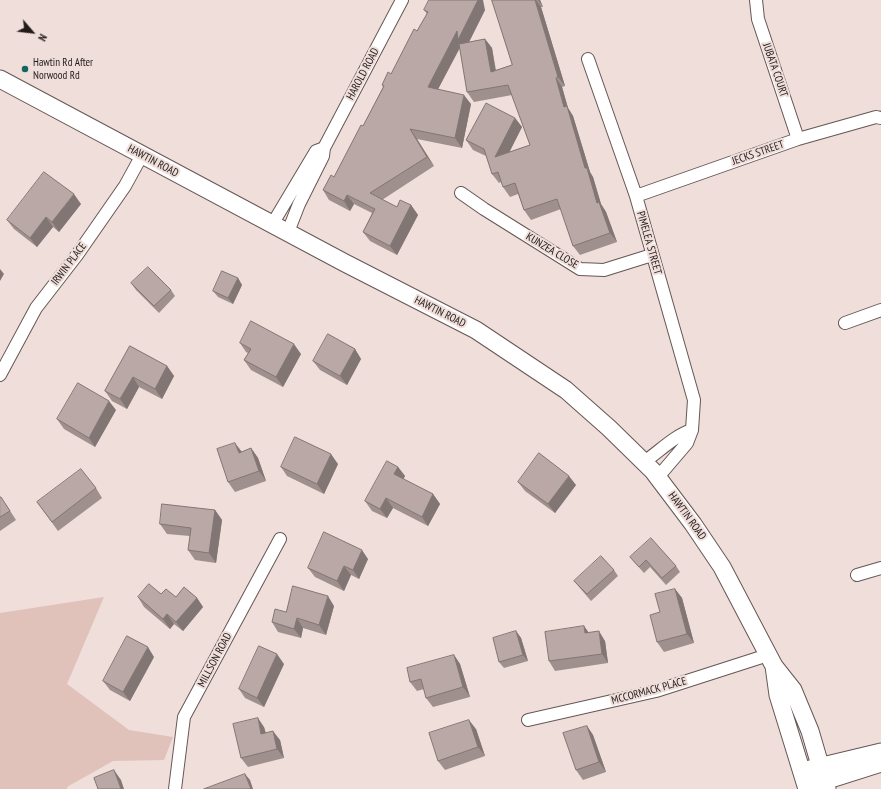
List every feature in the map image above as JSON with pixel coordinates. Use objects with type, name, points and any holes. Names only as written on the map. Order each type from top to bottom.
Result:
[{"type":"main road","name":"HAWTIN ROAD","points":[[0,79],[476,330],[566,390],[644,462],[658,477],[693,524],[722,567],[771,660],[794,690],[824,779]]},
{"type":"main road","name":"HAWTIN ROAD","points":[[771,660],[778,696],[805,782]]},
{"type":"main road","points":[[824,779],[881,752]]},
{"type":"main road","points":[[805,782],[824,779],[881,763]]},
{"type":"street","name":"HAROLD ROAD","points":[[288,232],[299,204],[323,156],[324,148],[402,0]]},
{"type":"street","name":"JUBATA COURT","points":[[756,0],[758,19],[798,139]]},
{"type":"street","name":"PIMELEA STREET","points":[[588,59],[636,196],[694,400],[692,430],[687,443],[658,477]]},
{"type":"street","name":"JECKS STREET","points":[[636,196],[798,139],[876,117],[881,118]]},
{"type":"street","name":"HAROLD ROAD","points":[[273,223],[316,152],[324,148]]},
{"type":"street","name":"IRWIN PLACE","points":[[0,375],[36,308],[77,255],[116,199],[142,155]]},
{"type":"street","name":"KUNZEA CLOSE","points":[[462,193],[484,209],[580,269],[604,270],[652,255]]},
{"type":"street","points":[[844,323],[881,310]]},
{"type":"street","points":[[644,462],[665,448],[680,434],[692,430]]},
{"type":"street","name":"MILLSON ROAD","points":[[175,789],[184,717],[280,538]]},
{"type":"street","points":[[857,575],[881,568]]},
{"type":"street","name":"MCCORMACK PLACE","points":[[528,720],[656,691],[771,660]]},
{"type":"shaded area","points":[[104,597],[67,684],[129,730],[173,737],[164,760],[113,761],[67,787],[67,789],[0,789],[0,613]]},
{"type":"building","points":[[429,0],[478,0],[458,40],[457,31],[428,87],[464,95],[455,138],[410,129],[427,157],[370,193],[397,207],[400,200],[411,205],[390,246],[363,232],[375,209],[347,195],[344,201],[323,190],[331,175],[334,177],[361,125],[363,126],[384,86],[382,85],[388,72],[391,74],[414,29],[417,31],[428,12],[424,10]]},
{"type":"building","points":[[492,0],[535,0],[558,77],[556,78],[564,107],[567,106],[585,168],[587,168],[597,203],[599,202],[610,233],[573,246],[557,199],[524,210],[515,183],[503,187],[498,172],[492,174],[484,149],[466,140],[486,103],[515,118],[495,157],[530,145],[508,85],[467,92],[459,44],[485,39],[491,72],[512,65]]},
{"type":"building","points":[[44,172],[74,194],[52,222],[46,217],[30,238],[7,220]]},
{"type":"building","points":[[148,267],[171,290],[154,306],[131,283]]},
{"type":"building","points":[[222,271],[238,278],[228,298],[213,291]]},
{"type":"building","points":[[251,321],[294,344],[276,377],[244,360],[251,349],[240,343]]},
{"type":"building","points":[[328,334],[355,349],[340,376],[313,361]]},
{"type":"building","points":[[130,346],[167,366],[155,389],[133,377],[120,399],[105,391]]},
{"type":"building","points":[[78,383],[109,401],[89,438],[57,419]]},
{"type":"building","points":[[295,437],[331,454],[317,484],[281,467]]},
{"type":"building","points":[[235,443],[239,453],[251,448],[259,471],[228,482],[217,449]]},
{"type":"building","points":[[539,453],[569,476],[548,504],[518,482]]},
{"type":"building","points":[[387,461],[398,467],[394,474],[433,494],[422,517],[386,498],[380,509],[365,501]]},
{"type":"building","points":[[81,469],[96,488],[52,522],[37,502]]},
{"type":"building","points":[[0,497],[10,511],[0,517]]},
{"type":"building","points":[[162,504],[215,510],[209,553],[188,550],[191,528],[160,524]]},
{"type":"building","points":[[324,532],[362,550],[353,570],[344,566],[337,581],[308,568]]},
{"type":"building","points":[[651,538],[676,566],[662,578],[646,560],[639,567],[630,557]]},
{"type":"building","points":[[601,556],[614,570],[587,594],[574,581]]},
{"type":"building","points":[[149,584],[161,594],[166,589],[176,597],[184,587],[197,598],[176,622],[167,614],[163,619],[138,597]]},
{"type":"building","points":[[293,586],[328,596],[319,625],[297,618],[294,629],[272,622],[275,609],[286,612]]},
{"type":"building","points":[[675,589],[687,634],[657,642],[650,615],[660,612],[655,594]]},
{"type":"building","points":[[584,626],[585,633],[599,631],[602,654],[549,661],[545,632]]},
{"type":"building","points":[[516,631],[523,655],[499,662],[493,638]]},
{"type":"building","points":[[127,636],[148,647],[123,692],[103,681]]},
{"type":"building","points":[[259,646],[277,654],[257,698],[239,689]]},
{"type":"building","points":[[454,655],[463,687],[426,698],[421,679],[410,682],[407,668]]},
{"type":"building","points":[[258,718],[261,734],[273,731],[277,749],[241,758],[233,724]]},
{"type":"building","points":[[469,720],[478,747],[438,761],[429,733]]},
{"type":"building","points":[[587,726],[599,762],[576,770],[563,733]]},
{"type":"building","points":[[114,770],[121,789],[98,789],[94,778]]},
{"type":"building","points":[[245,774],[251,789],[204,789]]},
{"type":"place","name":"Hawtin Rd After Norwood Rd","points":[[25,69]]}]
